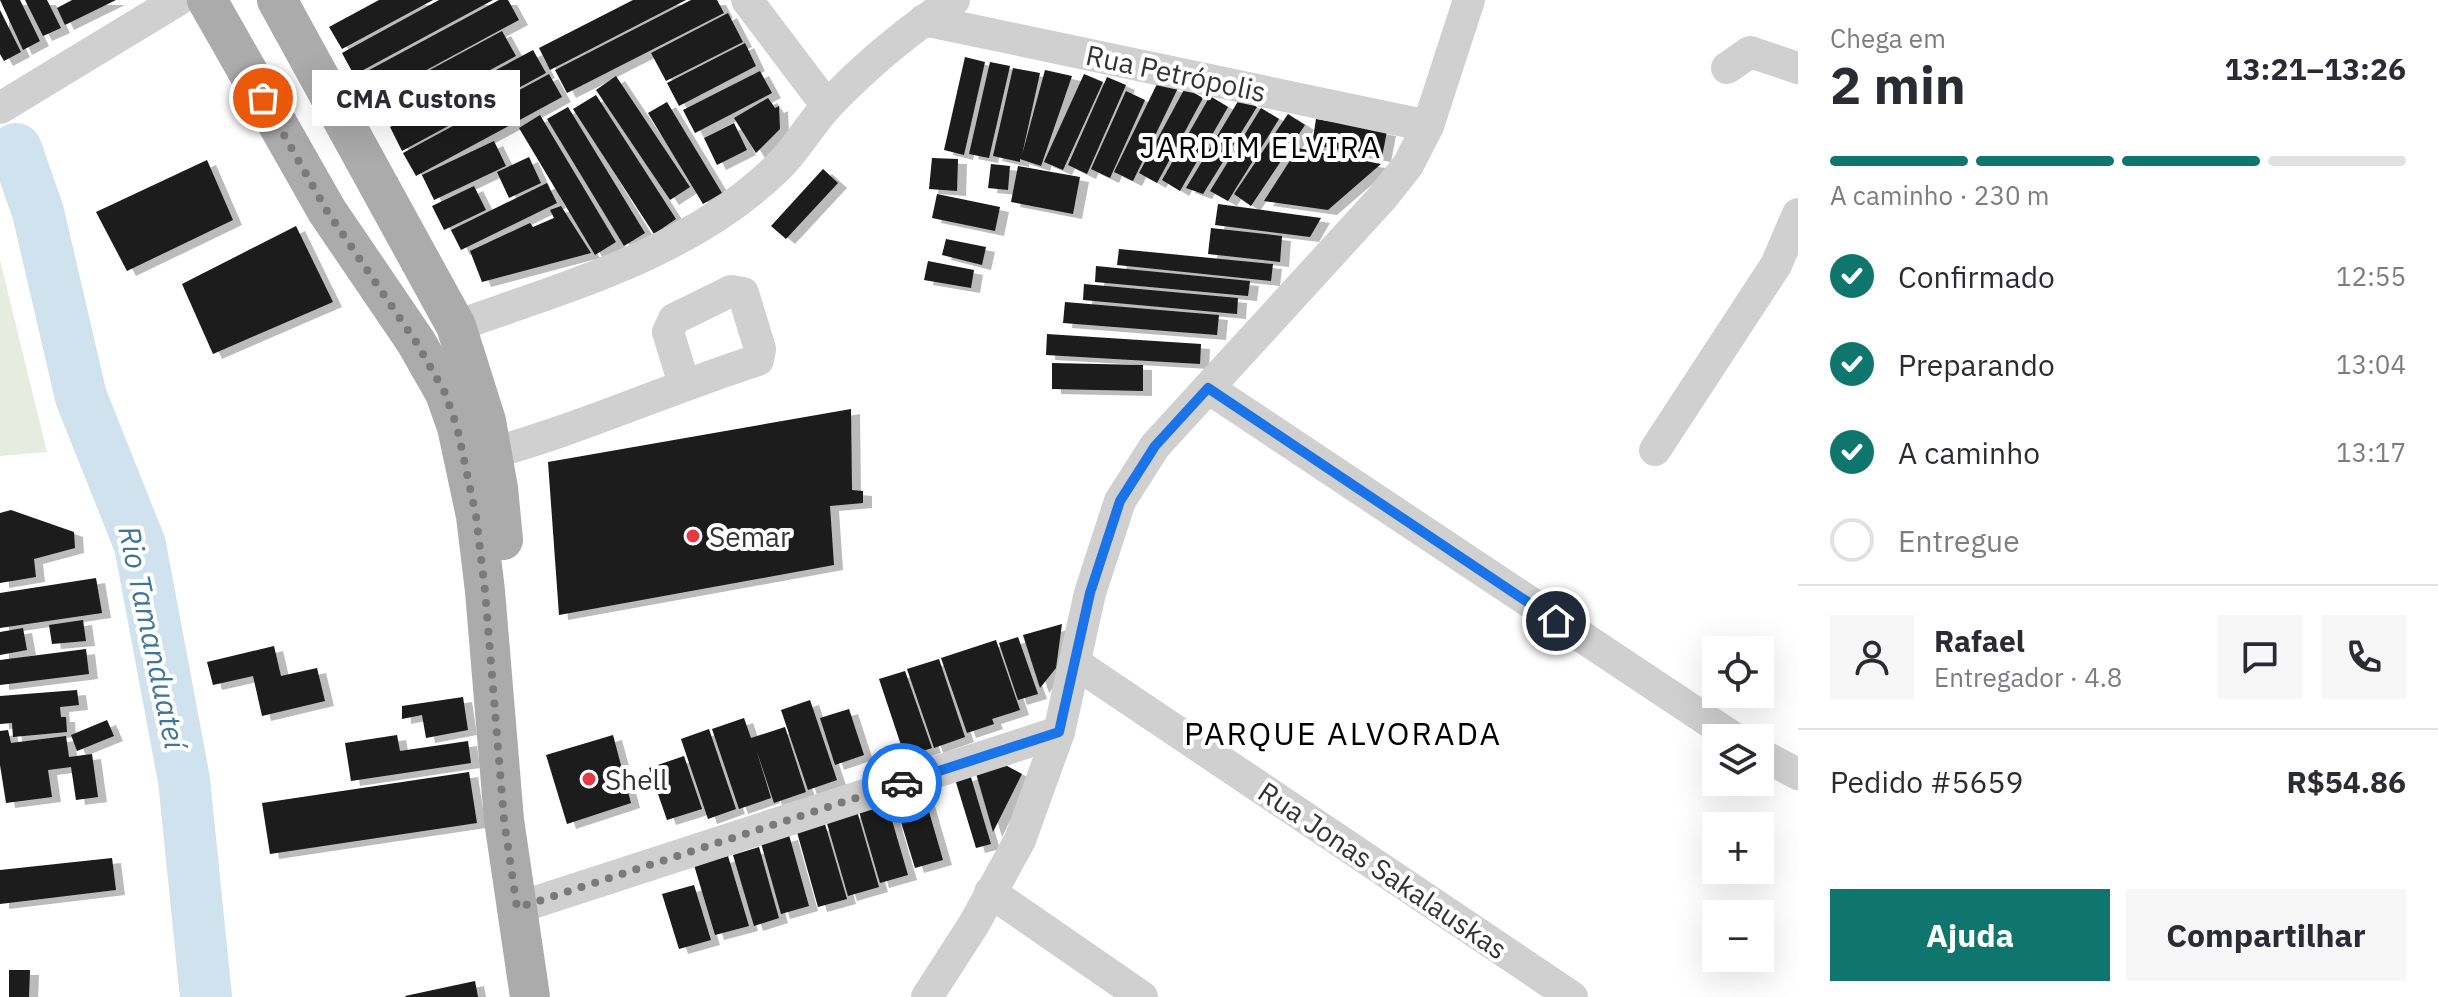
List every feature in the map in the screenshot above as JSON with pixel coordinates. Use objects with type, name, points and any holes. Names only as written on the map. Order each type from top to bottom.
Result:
[{"type":"main road","points":[[207,0],[327,211],[416,342],[445,393],[457,427],[476,516],[485,591],[504,820],[557,997]]},
{"type":"main road","points":[[277,0],[456,326],[486,421],[498,488],[526,814],[530,997]]},
{"type":"main road","points":[[327,211],[348,213],[365,203],[377,179]]},
{"type":"street","points":[[0,108],[178,0]]},
{"type":"street","points":[[747,0],[827,106]]},
{"type":"street","points":[[456,326],[599,275],[685,235],[737,202],[777,169],[827,106],[890,44],[954,0]]},
{"type":"street","points":[[927,997],[974,924],[1020,840],[1059,732],[1090,593],[1120,501],[1155,446],[1381,199],[1408,165],[1428,126],[1469,0]]},
{"type":"street","name":"Rua Petrópolis","points":[[924,20],[1428,126]]},
{"type":"street","points":[[1727,68],[1750,52],[1798,68]]},
{"type":"street","points":[[1655,450],[1776,265],[1798,214]]},
{"type":"street","points":[[492,453],[553,436],[684,384]]},
{"type":"street","points":[[1208,388],[1713,724]]},
{"type":"street","name":"Rua Jonas Sakalauskas","points":[[1075,663],[1572,997]]},
{"type":"street","points":[[528,905],[1059,732]]},
{"type":"street","points":[[1774,761],[1798,774]]},
{"type":"street","points":[[990,892],[1142,997]]},
{"type":"shaded area","points":[[0,260],[47,452],[0,456]]},
{"type":"building","points":[[0,0],[20,0],[40,41],[23,50]]},
{"type":"building","points":[[25,0],[47,0],[61,28],[43,36]]},
{"type":"building","points":[[72,0],[116,0],[65,25],[57,8]]},
{"type":"building","points":[[379,0],[433,0],[342,49],[329,27]]},
{"type":"building","points":[[439,0],[493,0],[354,75],[342,53]]},
{"type":"building","points":[[499,0],[508,0],[519,20],[373,99],[360,75]]},
{"type":"building","points":[[633,0],[686,0],[550,70],[539,48]]},
{"type":"building","points":[[691,0],[717,0],[724,13],[567,93],[555,70]]},
{"type":"building","points":[[0,10],[21,52],[4,61],[0,54]]},
{"type":"building","points":[[728,13],[743,42],[666,81],[651,53]]},
{"type":"building","points":[[502,31],[516,56],[390,124],[376,99]]},
{"type":"building","points":[[745,43],[756,66],[679,106],[667,83]]},
{"type":"building","points":[[533,50],[546,73],[402,151],[390,127]]},
{"type":"building","points":[[965,57],[985,62],[964,155],[944,150]]},
{"type":"building","points":[[990,62],[1010,66],[989,158],[969,154]]},
{"type":"building","points":[[1013,68],[1040,73],[1022,155],[1045,70],[1072,76],[1041,166],[1020,159],[1020,162],[993,156]]},
{"type":"building","points":[[760,71],[772,93],[695,133],[683,110]]},
{"type":"building","points":[[549,74],[562,97],[416,176],[403,153]]},
{"type":"building","points":[[1084,74],[1103,82],[1063,170],[1044,162]]},
{"type":"building","points":[[616,76],[690,187],[670,200],[596,90]]},
{"type":"building","points":[[1107,77],[1126,85],[1087,174],[1068,165]]},
{"type":"building","points":[[1157,84],[1178,88],[1133,181],[1114,172]]},
{"type":"building","points":[[1185,88],[1203,98],[1157,183],[1139,173]]},
{"type":"building","points":[[1126,91],[1145,100],[1110,178],[1091,169]]},
{"type":"building","points":[[596,95],[676,219],[654,234],[573,109]]},
{"type":"building","points":[[1210,96],[1228,107],[1180,191],[1162,180]]},
{"type":"building","points":[[768,98],[775,108],[779,106],[780,129],[756,153],[734,118]]},
{"type":"building","points":[[1240,98],[1257,107],[1203,194],[1186,188]]},
{"type":"building","points":[[667,102],[722,193],[703,204],[648,113]]},
{"type":"building","points":[[568,107],[645,233],[624,246],[547,119]]},
{"type":"building","points":[[1261,108],[1279,119],[1228,201],[1210,191]]},
{"type":"building","points":[[1288,114],[1305,125],[1251,206],[1234,194]]},
{"type":"building","points":[[540,115],[616,242],[595,255],[519,128]]},
{"type":"building","points":[[1316,119],[1387,131],[1382,157],[1312,145]]},
{"type":"building","points":[[734,123],[747,150],[717,165],[704,138]]},
{"type":"building","points":[[494,141],[506,166],[434,200],[422,175]]},
{"type":"building","points":[[1298,148],[1381,164],[1328,210],[1264,201]]},
{"type":"building","points":[[529,157],[541,183],[509,198],[497,172]]},
{"type":"building","points":[[932,158],[958,159],[957,191],[929,189]]},
{"type":"building","points":[[207,160],[233,220],[127,271],[96,212]]},
{"type":"building","points":[[991,164],[1010,166],[1008,190],[988,188]]},
{"type":"building","points":[[1018,166],[1080,177],[1073,214],[1011,202]]},
{"type":"building","points":[[823,169],[838,183],[786,239],[771,226]]},
{"type":"building","points":[[547,183],[557,203],[461,250],[451,230]]},
{"type":"building","points":[[474,186],[486,210],[444,230],[432,206]]},
{"type":"building","points":[[937,194],[1000,207],[995,231],[932,218]]},
{"type":"building","points":[[1218,204],[1321,218],[1310,237],[1215,225]]},
{"type":"building","points":[[561,206],[591,253],[482,282],[470,251],[530,223],[533,227],[554,218],[550,210]]},
{"type":"building","points":[[296,226],[333,302],[213,354],[182,284]]},
{"type":"building","points":[[1211,228],[1282,236],[1280,262],[1208,254]]},
{"type":"building","points":[[946,239],[986,247],[982,265],[942,255]]},
{"type":"building","points":[[1119,249],[1273,264],[1271,281],[1117,265]]},
{"type":"building","points":[[928,261],[974,270],[971,288],[924,280]]},
{"type":"building","points":[[1096,266],[1250,281],[1248,296],[1095,282]]},
{"type":"building","points":[[1084,284],[1238,298],[1237,314],[1083,300]]},
{"type":"building","points":[[1065,302],[1219,315],[1217,335],[1063,323]]},
{"type":"building","points":[[1047,334],[1201,344],[1200,364],[1046,355]]},
{"type":"building","points":[[1052,363],[1143,365],[1143,391],[1052,389]]},
{"type":"building","name":"Semar","points":[[851,409],[852,490],[863,491],[863,503],[830,506],[834,565],[559,615],[548,462]]},
{"type":"building","points":[[11,510],[74,532],[75,548],[34,559],[36,577],[0,583],[0,513]]},
{"type":"building","points":[[96,578],[102,613],[0,628],[0,593]]},
{"type":"building","points":[[83,620],[86,641],[52,644],[49,625]]},
{"type":"building","points":[[1062,624],[1056,668],[1040,688],[1023,635]]},
{"type":"building","points":[[23,628],[27,650],[0,655],[0,632]]},
{"type":"building","points":[[1018,637],[1038,694],[1018,700],[999,643]]},
{"type":"building","points":[[996,640],[1020,710],[992,719],[994,724],[967,733],[941,658]]},
{"type":"building","points":[[274,646],[281,676],[317,668],[325,701],[262,716],[253,676],[213,685],[207,662]]},
{"type":"building","points":[[86,649],[89,674],[0,685],[0,660]]},
{"type":"building","points":[[939,659],[965,737],[934,748],[907,669]]},
{"type":"building","points":[[905,671],[932,748],[905,757],[879,679]]},
{"type":"building","points":[[77,690],[79,705],[60,707],[61,717],[66,717],[67,732],[13,737],[12,723],[0,724],[0,696]]},
{"type":"building","points":[[463,697],[468,730],[426,738],[422,715],[402,719],[402,706]]},
{"type":"building","points":[[810,700],[837,780],[808,790],[781,710]]},
{"type":"building","points":[[849,709],[864,755],[835,765],[820,718]]},
{"type":"building","points":[[744,718],[751,738],[785,727],[806,792],[774,803],[756,749],[771,798],[739,809],[712,729]]},
{"type":"building","points":[[107,720],[114,736],[77,751],[71,735]]},
{"type":"building","points":[[709,729],[736,809],[708,819],[681,739]]},
{"type":"building","points":[[8,730],[11,743],[66,736],[69,757],[92,754],[98,797],[76,800],[71,767],[48,770],[52,797],[6,803],[0,765],[0,731]]},
{"type":"building","points":[[397,735],[400,751],[468,741],[471,763],[351,781],[345,743]]},
{"type":"building","name":"Shell","points":[[613,735],[631,803],[567,824],[546,755]]},
{"type":"building","points":[[684,756],[702,809],[667,820],[649,768]]},
{"type":"building","points":[[1007,766],[1022,774],[993,832],[975,770]]},
{"type":"building","points":[[469,772],[477,823],[270,854],[262,803]]},
{"type":"building","points":[[970,774],[991,844],[976,848],[955,779]]},
{"type":"building","points":[[923,791],[943,860],[915,868],[894,799]]},
{"type":"building","points":[[886,800],[908,875],[880,883],[858,808]]},
{"type":"building","points":[[857,811],[879,887],[848,896],[826,820]]},
{"type":"building","points":[[825,824],[847,899],[818,907],[797,832]]},
{"type":"building","points":[[789,835],[809,906],[781,914],[761,843]]},
{"type":"building","points":[[759,847],[779,918],[754,926],[733,855]]},
{"type":"building","points":[[728,856],[749,926],[715,935],[694,865]]},
{"type":"building","points":[[112,858],[116,890],[0,904],[0,870]]},
{"type":"building","points":[[694,885],[711,940],[679,949],[662,894]]},
{"type":"building","points":[[9,970],[30,970],[29,997],[9,997]]},
{"type":"building","points":[[475,981],[478,997],[405,996]]},
{"type":"waterway","name":"Rio Tamanduateí","points":[[16,149],[38,212],[81,397],[140,545],[184,780],[206,997]]},
{"type":"way so far","points":[[263,98],[327,211],[416,342],[445,393],[457,427],[476,516],[504,820],[517,908],[902,783]]},
{"type":"place","name":"CMA Custons","points":[[263,98]]},
{"type":"place","name":"Semar","points":[[693,536]]},
{"type":"place","name":"Shell","points":[[589,779]]},
{"type":"district","name":"JARDIM ELVIRA","points":[[1261,146]]},
{"type":"district","name":"PARQUE ALVORADA","points":[[1343,733]]},
{"type":"route","points":[[902,783],[1059,732],[1090,593],[1120,501],[1155,446],[1208,388],[1556,621]]}]
